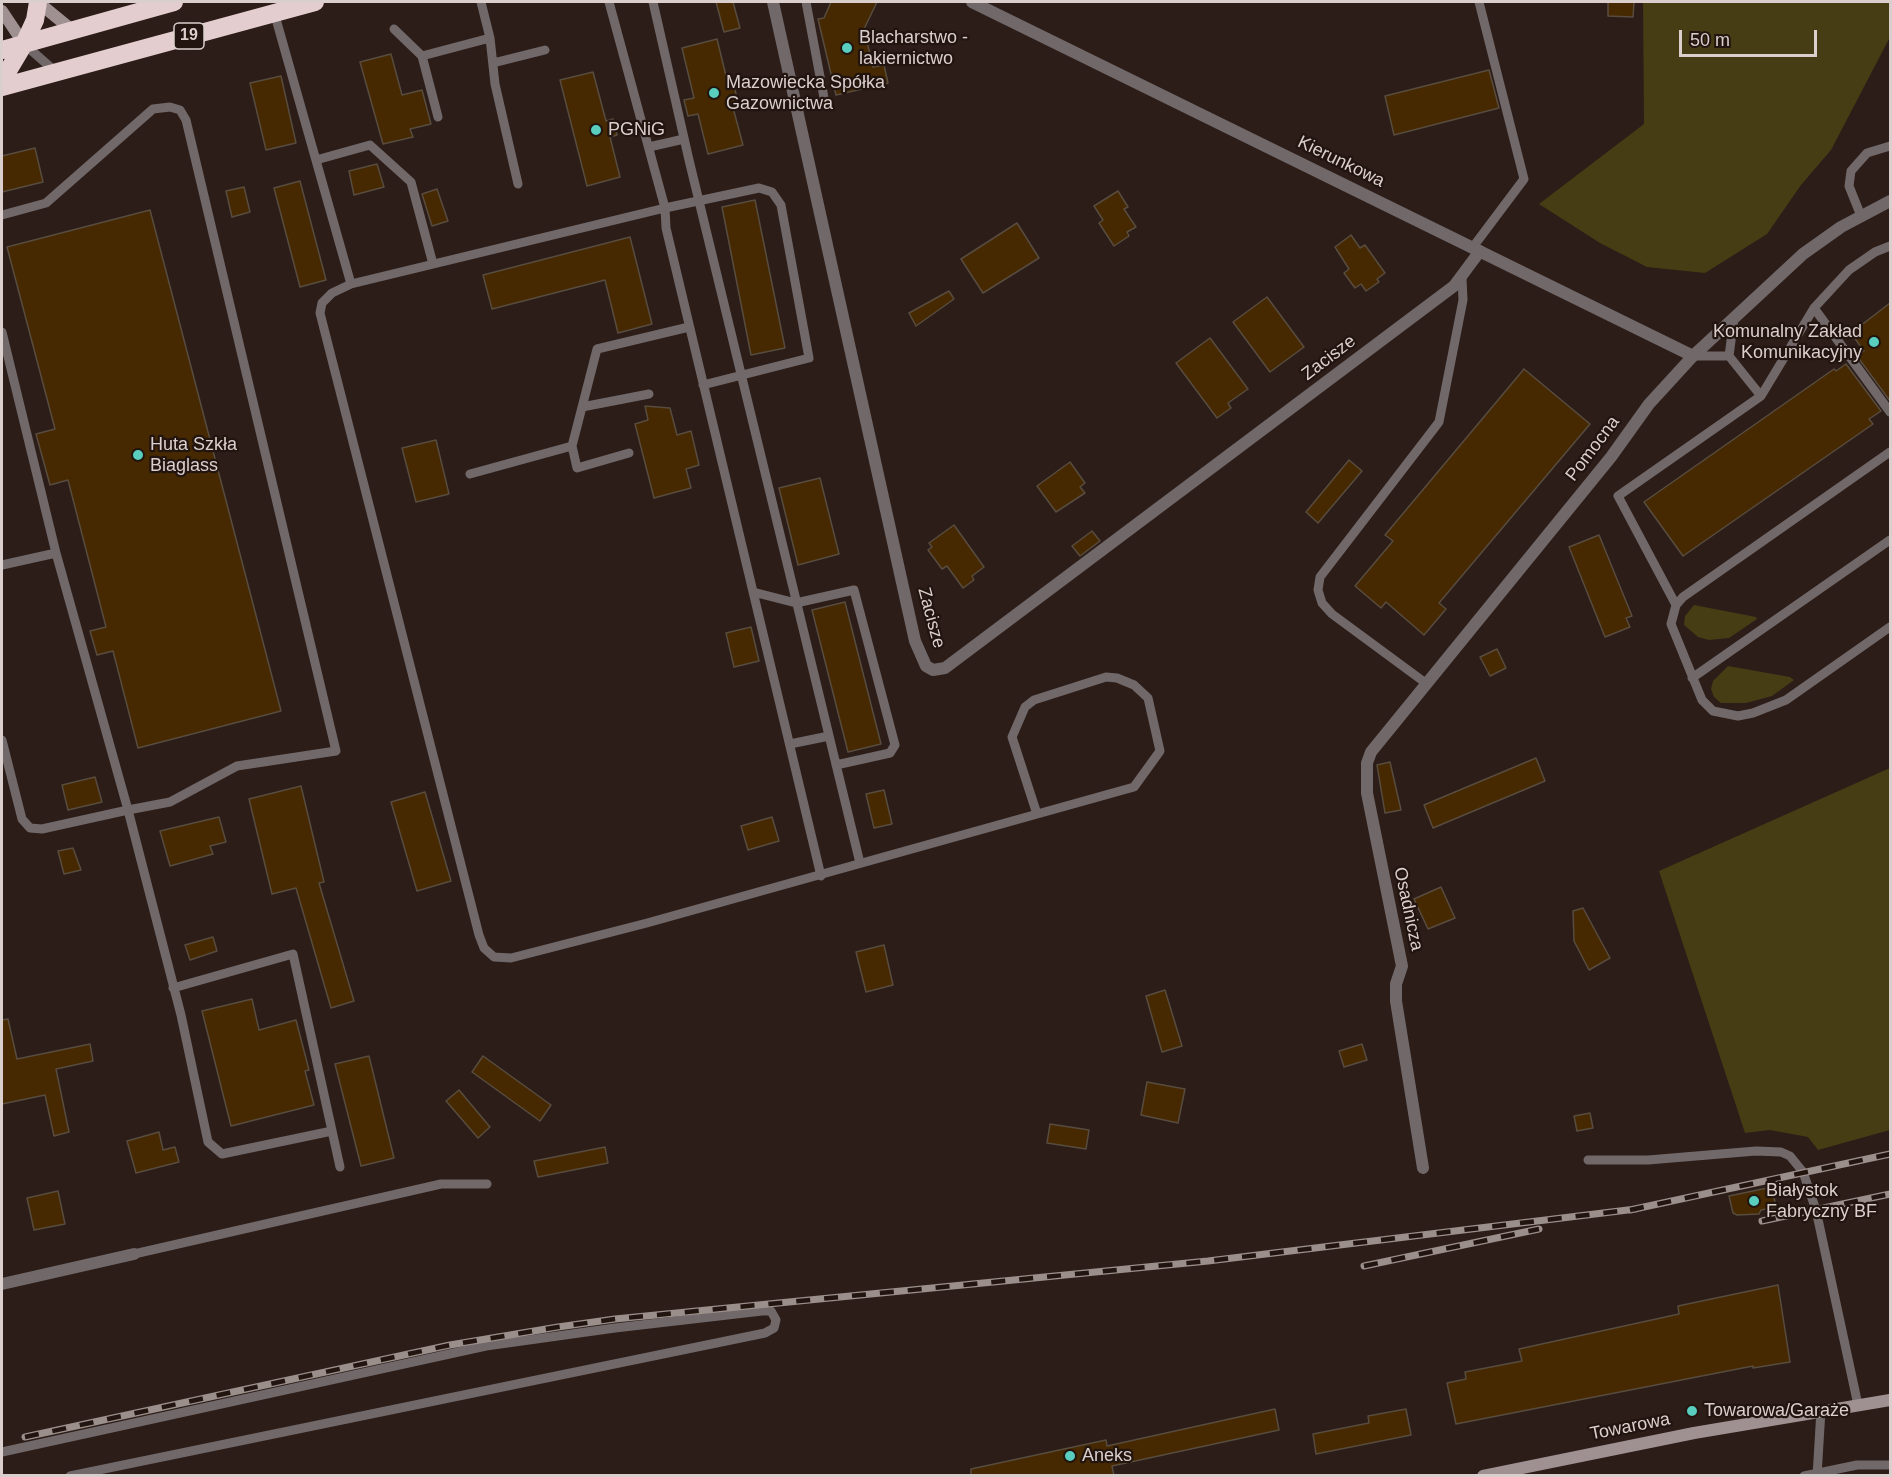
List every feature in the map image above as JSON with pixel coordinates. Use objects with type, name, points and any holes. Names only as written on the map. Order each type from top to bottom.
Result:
[{"type":"highway","points":[[2,81],[35,20],[38,2]]},
{"type":"highway","name":"19","points":[[2,50],[174,2]]},
{"type":"highway","name":"19","points":[[2,87],[273,7],[315,2]]},
{"type":"main road","points":[[38,2],[72,30]]},
{"type":"main road","points":[[2,11],[24,44]]},
{"type":"main road","name":"Towarowa","points":[[1483,1476],[1821,1410],[1890,1400]]},
{"type":"street","name":"Zacisze","points":[[773,2],[915,640],[926,666],[933,670],[945,668],[1462,278],[1476,249]]},
{"type":"street","name":"Kierunkowa","points":[[972,2],[1693,356]]},
{"type":"street","name":"Pomocna","points":[[1367,763],[1378,742],[1611,457],[1649,404],[1693,356],[1803,254],[1861,216],[1890,201]]},
{"type":"street","name":"Osadnicza","points":[[1367,763],[1369,807],[1402,966],[1396,984],[1395,1002],[1424,1168]]},
{"type":"street","points":[[2,1284],[134,1254]]},
{"type":"lane","points":[[481,2],[518,184]]},
{"type":"lane","points":[[609,2],[665,208],[666,228],[689,327],[821,876]]},
{"type":"lane","points":[[653,2],[684,139],[860,863]]},
{"type":"lane","points":[[806,2],[825,103]]},
{"type":"lane","points":[[1476,249],[1524,179],[1479,2]]},
{"type":"lane","points":[[273,7],[351,284]]},
{"type":"lane","points":[[394,29],[422,56],[438,117]]},
{"type":"lane","points":[[422,56],[489,38]]},
{"type":"lane","points":[[24,44],[56,72]]},
{"type":"lane","points":[[493,63],[545,50]]},
{"type":"lane","points":[[2,214],[46,203],[153,109],[170,107],[180,110],[186,120],[336,751],[237,766],[170,802],[42,829],[30,828],[22,819],[2,740]]},
{"type":"lane","points":[[649,147],[684,139]]},
{"type":"lane","points":[[316,160],[370,145],[411,182],[433,264]]},
{"type":"lane","points":[[1861,216],[1849,186],[1854,165],[1867,153],[1890,146]]},
{"type":"lane","points":[[703,385],[742,377],[809,358],[781,205],[772,192],[759,188],[665,208],[351,284],[332,292],[322,303],[320,313],[484,948],[494,957],[511,958],[821,876],[860,863],[1038,814],[1134,787],[1160,751],[1148,698],[1134,685],[1117,678],[1106,677],[1034,700],[1025,707],[1012,737],[1038,814]]},
{"type":"lane","points":[[1676,605],[1618,496],[1761,396],[1814,308],[1849,270],[1875,252],[1890,246]]},
{"type":"lane","points":[[1427,684],[1332,614],[1322,603],[1318,590],[1320,577],[1439,422],[1463,300],[1462,278]]},
{"type":"lane","points":[[1814,308],[1890,412]]},
{"type":"lane","points":[[1734,318],[1730,356],[1761,396]]},
{"type":"lane","points":[[629,453],[577,468],[572,446],[597,349],[689,327]]},
{"type":"lane","points":[[2,332],[56,553],[128,810],[173,988],[208,1142],[222,1154],[332,1131]]},
{"type":"lane","points":[[1693,356],[1730,356]]},
{"type":"lane","points":[[582,407],[649,394]]},
{"type":"lane","points":[[470,474],[572,446]]},
{"type":"lane","points":[[1890,452],[1692,591],[1676,605],[1671,624],[1702,700],[1713,711],[1725,715],[1753,713],[1786,699],[1890,627]]},
{"type":"lane","points":[[1692,678],[1890,540]]},
{"type":"lane","points":[[2,565],[56,553]]},
{"type":"lane","points":[[753,592],[796,603],[854,590],[896,745],[890,753],[836,765]]},
{"type":"lane","points":[[790,744],[829,735]]},
{"type":"lane","points":[[173,988],[293,954],[340,1167]]},
{"type":"lane","points":[[1588,1160],[1648,1160],[1771,1151],[1781,1152],[1795,1160],[1803,1172],[1818,1217],[1858,1405]]},
{"type":"lane","points":[[134,1254],[441,1184],[487,1184]]},
{"type":"lane","points":[[2,1452],[486,1346],[762,1311],[771,1311],[776,1320],[774,1328],[765,1333],[70,1476]]},
{"type":"lane","points":[[1818,1473],[1821,1410]]},
{"type":"lane","points":[[1804,1476],[1857,1465],[1890,1465]]},
{"type":"shaded area","points":[[1643,2],[1890,2],[1890,37],[1831,150],[1801,185],[1767,234],[1705,273],[1647,267],[1600,243],[1539,204],[1644,124]]},
{"type":"shaded area","points":[[1694,605],[1757,619],[1729,638],[1709,640],[1698,637],[1684,625],[1685,616]]},
{"type":"shaded area","points":[[1728,666],[1790,677],[1794,680],[1772,696],[1746,703],[1721,703],[1714,697],[1711,689],[1713,681]]},
{"type":"shaded area","points":[[1890,768],[1890,1130],[1818,1150],[1808,1137],[1770,1130],[1745,1133],[1659,871]]},
{"type":"building","points":[[716,2],[733,2],[740,28],[724,32]]},
{"type":"building","name":"Blacharstwo - lakiernictwo","points":[[831,2],[877,2],[864,29],[873,67],[884,65],[888,83],[836,95],[818,19],[824,18]]},
{"type":"building","points":[[1608,2],[1634,2],[1633,17],[1608,16]]},
{"type":"building","name":"Mazowiecka Spółka Gazownictwa","points":[[717,39],[729,88],[734,86],[738,102],[732,104],[743,145],[708,154],[698,114],[688,116],[684,100],[694,98],[682,48]]},
{"type":"building","points":[[391,54],[402,95],[422,90],[431,124],[410,129],[413,137],[383,144],[360,62]]},
{"type":"building","points":[[1489,70],[1499,108],[1394,135],[1385,96]]},
{"type":"building","name":"PGNiG","points":[[593,72],[606,121],[613,119],[617,135],[610,137],[620,177],[587,186],[560,80]]},
{"type":"building","points":[[281,76],[296,143],[266,150],[250,83]]},
{"type":"building","points":[[35,148],[43,182],[2,192],[2,156]]},
{"type":"building","points":[[377,164],[384,187],[354,195],[349,171]]},
{"type":"building","points":[[300,181],[326,280],[300,287],[274,188]]},
{"type":"building","points":[[244,187],[250,212],[232,217],[226,191]]},
{"type":"building","points":[[437,189],[448,221],[432,226],[422,194]]},
{"type":"building","points":[[1118,191],[1128,207],[1124,209],[1136,227],[1127,232],[1129,236],[1114,246],[1099,223],[1103,220],[1094,206]]},
{"type":"building","points":[[755,200],[785,348],[751,355],[722,207]]},
{"type":"building","name":"Huta Szkła Biaglass","points":[[150,210],[281,711],[138,748],[113,651],[97,655],[90,631],[106,627],[68,480],[50,485],[36,434],[55,429],[7,247]]},
{"type":"building","points":[[1017,223],[1039,258],[983,293],[961,259]]},
{"type":"building","points":[[1351,235],[1360,248],[1365,245],[1385,273],[1377,279],[1379,282],[1366,291],[1361,284],[1355,288],[1344,273],[1349,269],[1335,247]]},
{"type":"building","points":[[630,237],[652,324],[618,333],[605,280],[492,309],[483,275]]},
{"type":"building","points":[[949,291],[954,299],[916,326],[909,313]]},
{"type":"building","points":[[1267,297],[1304,347],[1270,372],[1233,322]]},
{"type":"building","name":"Komunalny Zakład Komunikacyjny","points":[[1890,303],[1890,401],[1857,356],[1864,351],[1851,333]]},
{"type":"building","points":[[1210,338],[1248,389],[1228,403],[1231,408],[1217,418],[1176,363]]},
{"type":"building","points":[[1846,364],[1881,411],[1869,419],[1873,424],[1683,556],[1644,502],[1834,369],[1836,371]]},
{"type":"building","points":[[1524,369],[1590,424],[1439,603],[1446,609],[1424,635],[1386,602],[1381,608],[1355,586],[1393,541],[1385,535]]},
{"type":"building","points":[[645,406],[670,408],[677,435],[691,431],[699,465],[686,469],[691,488],[654,498],[635,424],[648,420]]},
{"type":"building","points":[[436,440],[449,494],[416,502],[402,448]]},
{"type":"building","points":[[1349,460],[1362,471],[1318,523],[1306,512]]},
{"type":"building","points":[[1070,462],[1085,483],[1080,487],[1085,493],[1056,512],[1037,486]]},
{"type":"building","points":[[820,478],[839,554],[798,565],[779,488]]},
{"type":"building","points":[[954,525],[984,567],[972,576],[974,580],[963,588],[947,566],[942,569],[928,550],[932,547],[929,543]]},
{"type":"building","points":[[1092,531],[1100,541],[1080,556],[1072,546]]},
{"type":"building","points":[[1599,535],[1632,616],[1626,618],[1630,627],[1605,637],[1569,547]]},
{"type":"building","points":[[845,602],[881,744],[848,752],[812,610]]},
{"type":"building","points":[[751,627],[759,661],[734,667],[726,633]]},
{"type":"building","points":[[1497,649],[1506,668],[1490,676],[1480,657]]},
{"type":"building","points":[[1536,758],[1545,781],[1433,828],[1424,805]]},
{"type":"building","points":[[1390,762],[1401,810],[1385,813],[1377,765]]},
{"type":"building","points":[[95,777],[102,802],[68,810],[62,785]]},
{"type":"building","points":[[301,786],[324,882],[319,883],[354,1001],[331,1008],[296,888],[272,894],[249,799]]},
{"type":"building","points":[[884,790],[892,824],[874,828],[866,794]]},
{"type":"building","points":[[425,792],[451,881],[417,891],[391,802]]},
{"type":"building","points":[[219,817],[226,842],[210,846],[213,854],[170,866],[160,831]]},
{"type":"building","points":[[772,817],[779,841],[748,850],[741,826]]},
{"type":"building","points":[[73,848],[81,870],[64,874],[58,851]]},
{"type":"building","points":[[1441,887],[1455,918],[1428,929],[1414,899]]},
{"type":"building","points":[[1583,908],[1610,958],[1589,970],[1574,941],[1573,911]]},
{"type":"building","points":[[213,937],[217,951],[190,960],[185,945]]},
{"type":"building","points":[[884,945],[893,985],[866,992],[856,952]]},
{"type":"building","points":[[1165,990],[1182,1046],[1162,1052],[1146,996]]},
{"type":"building","points":[[252,999],[259,1030],[296,1020],[309,1070],[305,1071],[314,1105],[231,1126],[202,1011]]},
{"type":"building","points":[[8,1019],[17,1059],[90,1044],[93,1061],[56,1069],[69,1132],[54,1136],[45,1095],[2,1104],[2,1020]]},
{"type":"building","points":[[1362,1044],[1367,1060],[1344,1067],[1339,1051]]},
{"type":"building","points":[[369,1056],[394,1158],[361,1166],[335,1064]]},
{"type":"building","points":[[483,1056],[551,1105],[540,1121],[472,1072]]},
{"type":"building","points":[[1147,1082],[1185,1089],[1178,1123],[1141,1115]]},
{"type":"building","points":[[459,1090],[490,1127],[478,1138],[446,1101]]},
{"type":"building","points":[[1590,1113],[1593,1128],[1577,1131],[1574,1116]]},
{"type":"building","points":[[1050,1124],[1089,1130],[1086,1149],[1047,1143]]},
{"type":"building","points":[[159,1132],[163,1150],[175,1147],[179,1162],[136,1173],[127,1141]]},
{"type":"building","points":[[605,1147],[608,1163],[538,1177],[534,1161]]},
{"type":"building","name":"Białystok Fabryczny BF","points":[[1772,1187],[1776,1207],[1761,1210],[1759,1214],[1737,1215],[1733,1213],[1729,1196]]},
{"type":"building","points":[[58,1191],[65,1224],[34,1230],[27,1198]]},
{"type":"building","points":[[1778,1285],[1790,1362],[1753,1368],[1753,1366],[1456,1424],[1447,1383],[1466,1379],[1465,1372],[1522,1361],[1519,1349],[1679,1314],[1678,1306]]},
{"type":"building","points":[[1275,1409],[1279,1430],[1112,1466],[1114,1476],[971,1476],[971,1469],[1106,1440],[1107,1446]]},
{"type":"building","points":[[1406,1409],[1411,1435],[1316,1454],[1313,1434],[1369,1423],[1368,1416]]},
{"type":"railway","points":[[1630,1210],[1890,1154]]},
{"type":"railway","points":[[1762,1221],[1890,1194]]},
{"type":"railway","points":[[25,1437],[450,1345],[558,1327],[615,1319],[1208,1261],[1636,1209]]},
{"type":"railway","points":[[1364,1266],[1539,1229]]},
{"type":"place","name":"Blacharstwo - lakiernictwo","points":[[847,48]]},
{"type":"place","name":"Mazowiecka Spółka Gazownictwa","points":[[714,93]]},
{"type":"place","name":"PGNiG","points":[[596,130]]},
{"type":"place","name":"Komunalny Zakład Komunikacyjny","points":[[1874,342]]},
{"type":"place","name":"Huta Szkła Biaglass","points":[[138,455]]},
{"type":"place","name":"Białystok Fabryczny BF","points":[[1754,1201]]},
{"type":"place","name":"Towarowa/Garaże","points":[[1692,1411]]},
{"type":"place","name":"Aneks","points":[[1070,1456]]}]
